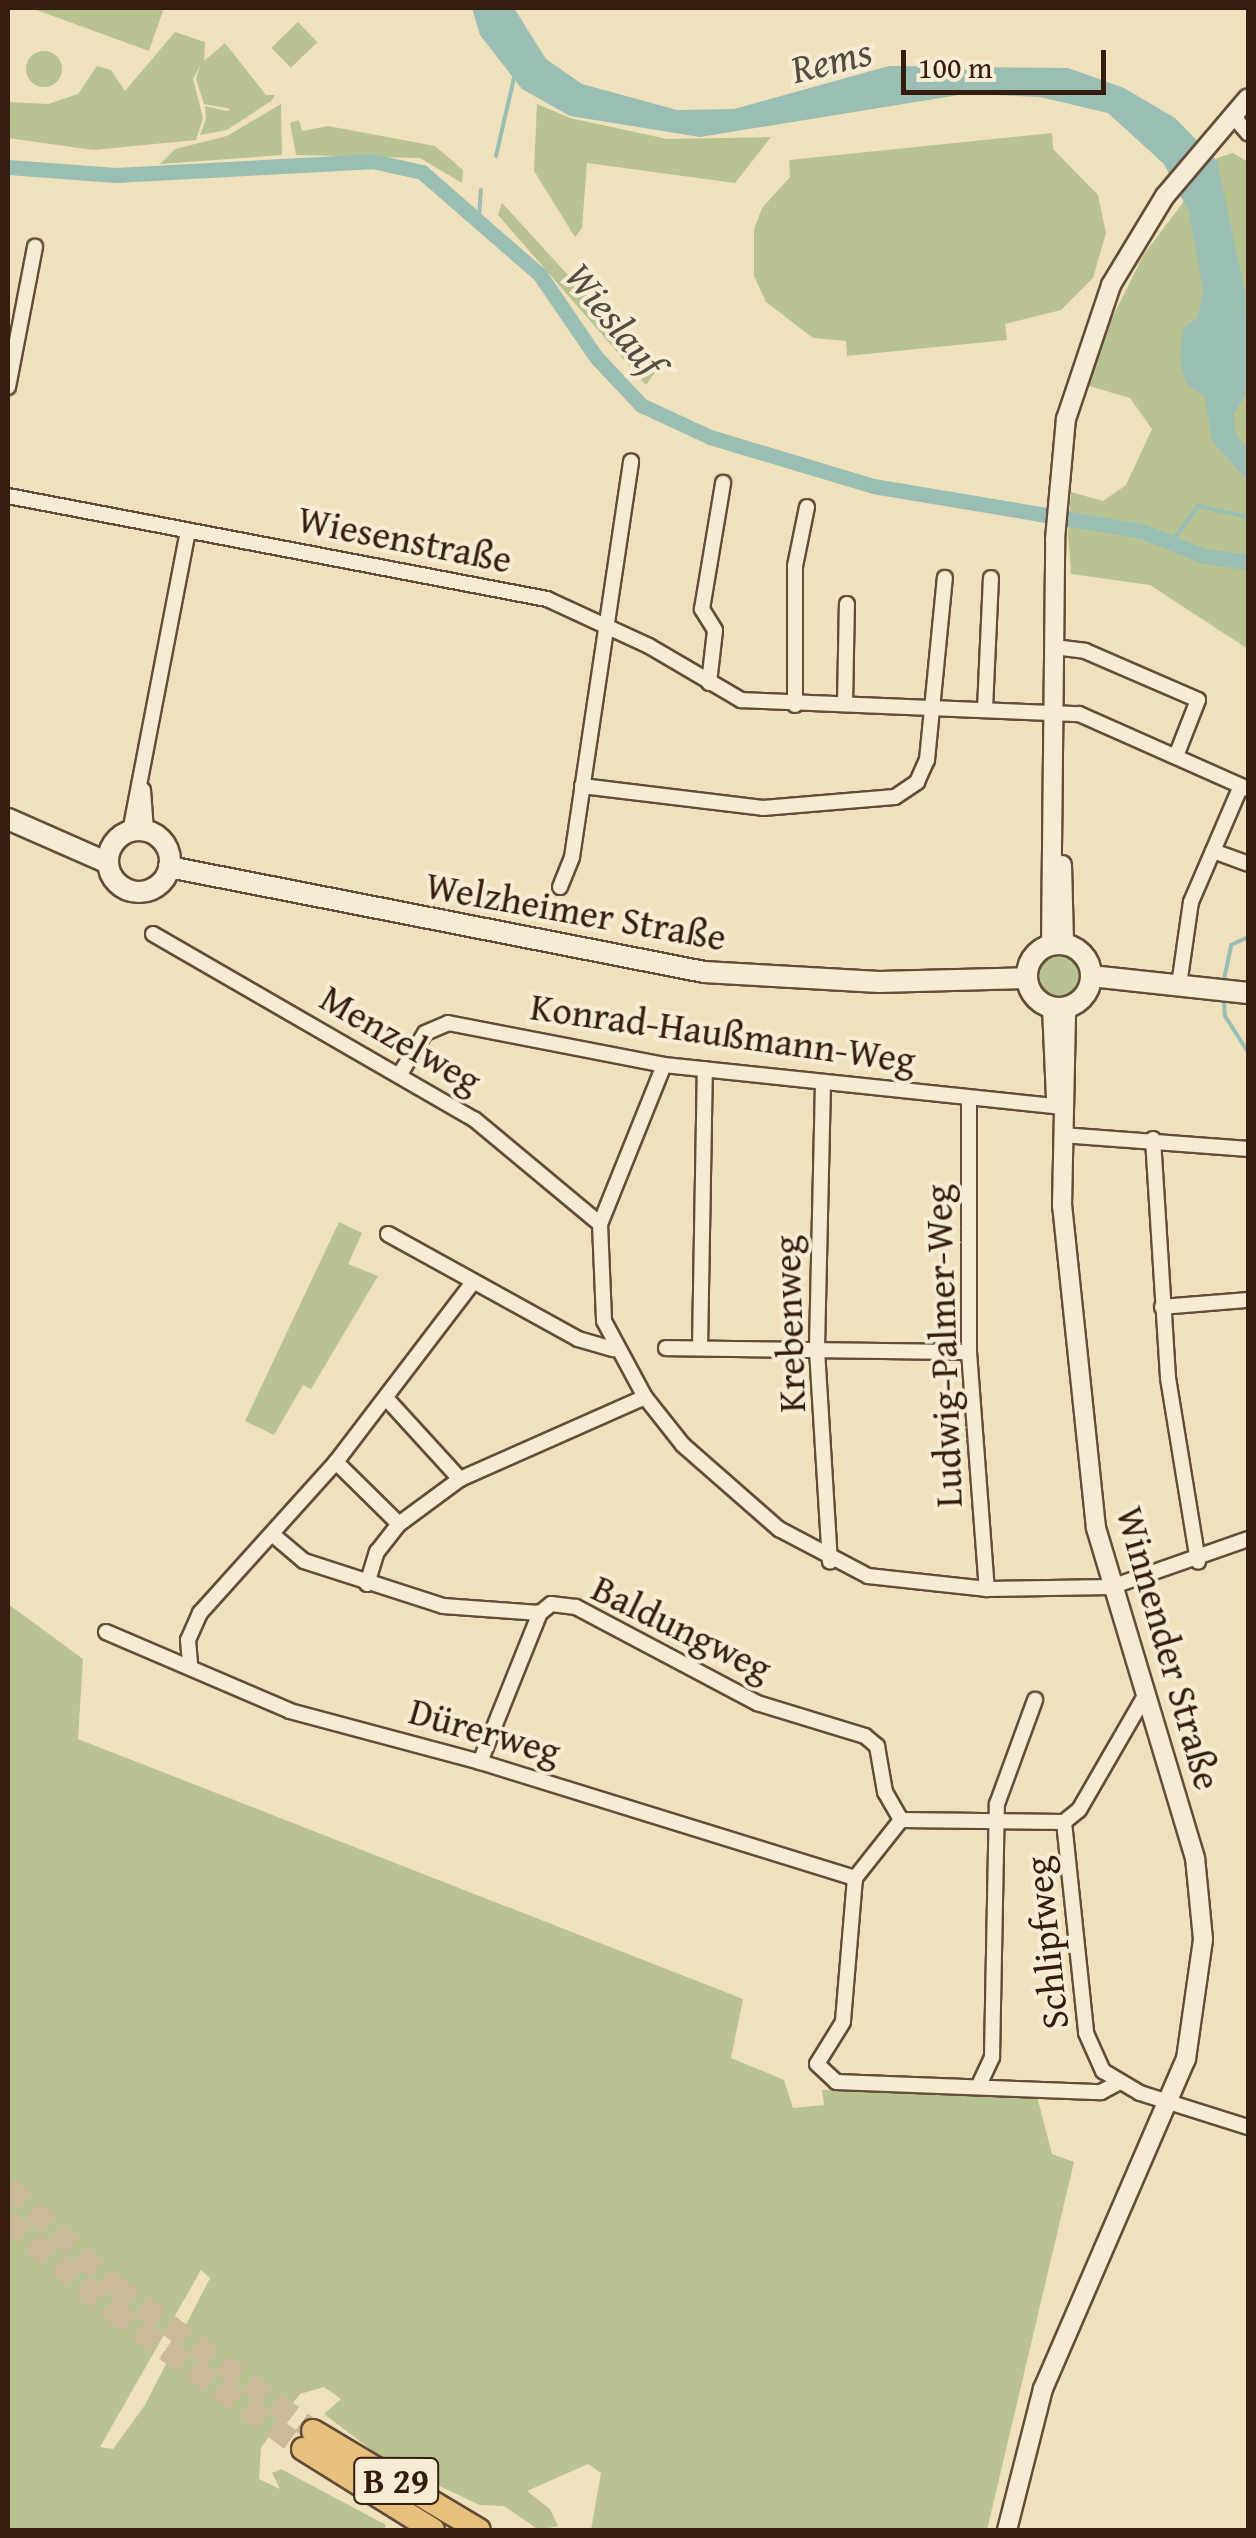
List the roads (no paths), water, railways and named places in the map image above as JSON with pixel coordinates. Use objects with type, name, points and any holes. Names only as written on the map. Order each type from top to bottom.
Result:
[{"type":"highway","name":"B 29","points":[[434,2530],[308,2440],[480,2530]]},
{"type":"main road","points":[[8,819],[109,855]]},
{"type":"main road","points":[[138,832],[162,841],[167,872],[151,890],[131,892],[114,881],[109,855],[138,832]]},
{"type":"main road","name":"Welzheimer Straße","points":[[167,872],[704,972],[1029,985]]},
{"type":"main road","points":[[1090,983],[1080,952],[1057,944],[1033,957],[1029,985],[1059,1007],[1090,983],[1179,985],[1241,992]]},
{"type":"main road","points":[[1090,983],[1211,988]]},
{"type":"street","points":[[1057,944],[1054,539],[1057,484],[1088,342],[1111,285],[1165,196],[1248,98]]},
{"type":"street","points":[[1228,122],[1248,133]]},
{"type":"street","points":[[8,387],[35,246]]},
{"type":"street","points":[[560,886],[572,857],[632,461]]},
{"type":"street","points":[[709,684],[714,630],[702,609],[722,483]]},
{"type":"street","name":"Wiesenstraße","points":[[8,496],[547,600],[605,624],[741,700],[1079,714],[1245,788]]},
{"type":"street","points":[[794,705],[795,566],[806,508]]},
{"type":"street","points":[[138,832],[143,779],[188,531]]},
{"type":"street","points":[[582,786],[763,808],[895,797],[917,782],[935,708],[945,578]]},
{"type":"street","points":[[985,709],[991,578]]},
{"type":"street","points":[[845,704],[847,604]]},
{"type":"street","points":[[1054,647],[1085,651],[1198,700],[1176,756]]},
{"type":"street","points":[[1179,985],[1180,945],[1213,851],[1245,788]]},
{"type":"street","points":[[1213,851],[1248,864]]},
{"type":"street","name":"Menzelweg","points":[[153,934],[474,1119],[600,1224]]},
{"type":"street","name":"Winnender Straße","points":[[1007,2530],[1042,2389],[1171,2105],[1198,2002],[1203,1939],[1195,1858],[1111,1587],[1086,1452],[1062,1206],[1061,1107],[1055,1094],[1059,1007]]},
{"type":"street","name":"Konrad-Haußmann-Weg","points":[[400,1074],[425,1033],[448,1023],[664,1065],[1061,1107]]},
{"type":"street","points":[[664,1065],[600,1224],[600,1285],[614,1349],[645,1397],[726,1485],[830,1562],[868,1576],[987,1588],[1111,1587],[1198,1562],[1248,1538]]},
{"type":"street","points":[[700,1348],[705,1069]]},
{"type":"street","name":"Krebenweg","points":[[824,1083],[818,1350],[830,1562]]},
{"type":"street","name":"Ludwig-Palmer-Weg","points":[[969,1100],[969,1352],[987,1588]]},
{"type":"street","points":[[1062,1135],[1248,1149]]},
{"type":"street","points":[[1153,1139],[1162,1307],[1198,1562]]},
{"type":"street","points":[[388,1234],[578,1339],[614,1349]]},
{"type":"street","points":[[190,1663],[188,1640],[200,1614],[336,1462],[473,1282]]},
{"type":"street","points":[[1162,1307],[1248,1300]]},
{"type":"street","points":[[666,1348],[969,1352]]},
{"type":"street","points":[[367,1584],[376,1552],[400,1524],[460,1479],[645,1397]]},
{"type":"street","points":[[386,1398],[460,1479]]},
{"type":"street","points":[[336,1462],[400,1524]]},
{"type":"street","name":"Baldungweg","points":[[272,1534],[304,1562],[443,1606],[540,1613],[551,1604],[576,1607],[757,1703],[865,1736],[878,1746],[885,1792],[901,1820]]},
{"type":"street","points":[[480,1762],[540,1613]]},
{"type":"street","name":"Dürerweg","points":[[106,1632],[190,1663],[204,1678],[290,1711],[480,1762],[855,1878]]},
{"type":"street","name":"Schlipfweg","points":[[1118,2083],[1104,2071],[1086,2033],[1064,1822],[1079,1810],[1146,1694]]},
{"type":"street","points":[[980,2083],[992,2058],[997,1820],[1035,1700]]},
{"type":"street","points":[[1064,1822],[901,1820],[855,1878],[843,2022],[817,2064],[836,2082],[980,2083],[1101,2092],[1118,2083],[1171,2105],[1248,2126]]},
{"type":"water","points":[[472,8],[514,8],[546,59],[582,84],[677,110],[734,109],[889,66],[1068,68],[1124,88],[1175,118],[1217,161],[1245,292],[1248,391],[1233,415],[1236,434],[1248,449],[1248,481],[1212,441],[1205,397],[1186,383],[1180,361],[1183,329],[1198,317],[1203,290],[1189,212],[1164,164],[1108,113],[1040,97],[965,94],[700,137],[570,116],[522,89],[480,35]]},
{"type":"waterway","points":[[496,156],[514,78]]},
{"type":"waterway","name":"Wieslauf","points":[[8,167],[116,175],[372,161],[422,172],[540,275],[596,357],[641,405],[710,437],[873,486],[1142,531],[1204,556],[1248,562]]},
{"type":"waterway","points":[[479,217],[481,190]]},
{"type":"waterway","points":[[1171,543],[1198,506],[1248,517]]},
{"type":"waterway","points":[[1223,984],[1231,945],[1248,937]]},
{"type":"waterway","points":[[1224,999],[1225,1016],[1248,1052]]},
{"type":"waterway","points":[[1248,1567],[1248,1612]]},
{"type":"tunnel","points":[[8,2187],[115,2286],[313,2431]]},
{"type":"tunnel","points":[[8,2220],[112,2311],[303,2449]]},
{"type":"water label","name":"Rems","points":[[831,60]]}]
